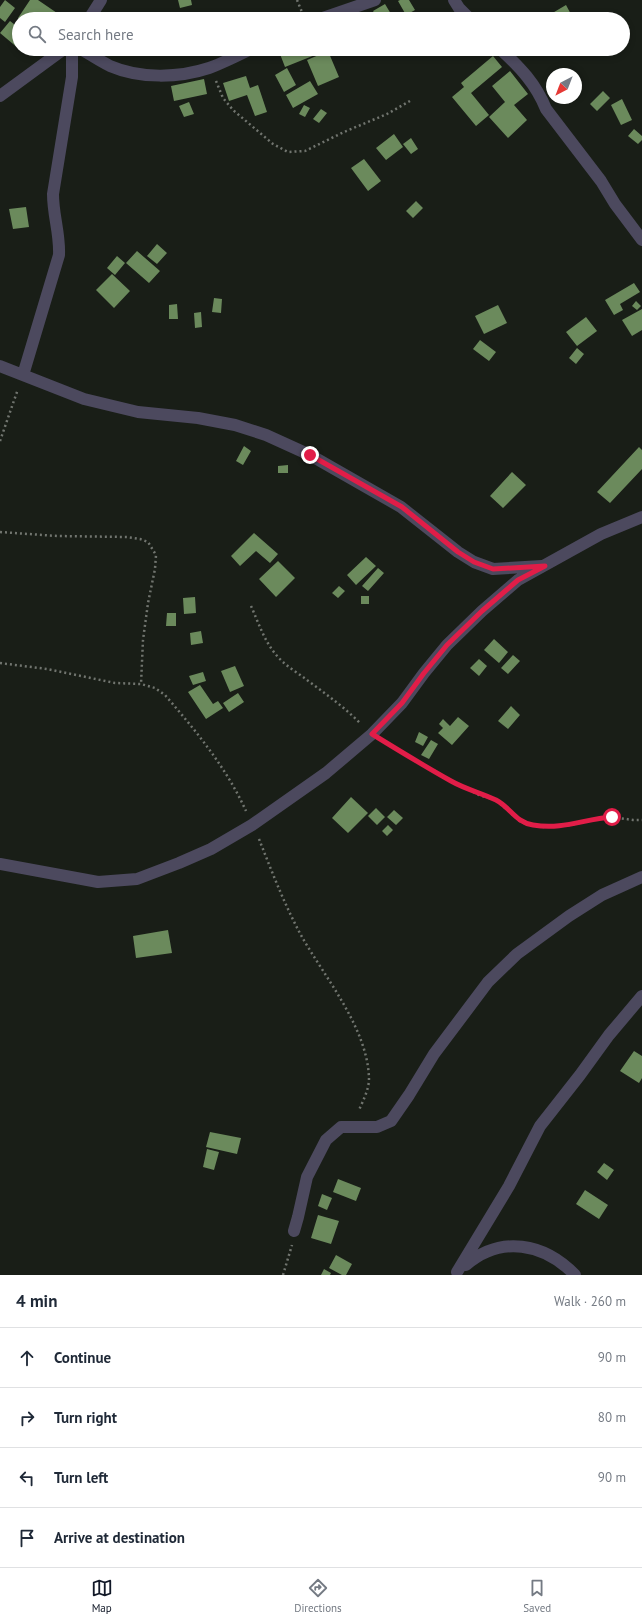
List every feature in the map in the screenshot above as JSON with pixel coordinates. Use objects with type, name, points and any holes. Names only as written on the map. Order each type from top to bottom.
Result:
[{"type":"street","points":[[93,12],[101,0]]},
{"type":"street","points":[[340,12],[375,0]]},
{"type":"street","points":[[454,0],[463,12]]},
{"type":"street","points":[[0,96],[54,56]]},
{"type":"street","points":[[23,375],[60,255],[60,240],[53,207],[53,194],[72,77],[72,56]]},
{"type":"street","points":[[93,56],[111,66],[129,72],[144,74],[184,74],[210,68],[236,56]]},
{"type":"street","points":[[507,56],[530,79],[541,96],[546,109],[601,181],[615,204],[642,240]]},
{"type":"street","points":[[0,366],[84,399],[138,412],[198,418],[235,425],[266,435],[310,455],[402,507],[452,548],[474,562],[493,569],[545,566]]},
{"type":"street","points":[[0,864],[98,882],[137,878],[212,849],[252,825],[326,773],[372,734],[402,703],[424,673],[452,640],[482,611],[518,580],[601,534],[642,517]]},
{"type":"street","points":[[294,1231],[307,1177],[326,1140],[341,1127],[377,1126],[391,1121],[434,1054],[488,982],[517,954],[569,916],[602,895],[642,877]]},
{"type":"street","points":[[455,1274],[509,1186],[540,1126],[609,1035],[642,996]]},
{"type":"street","points":[[455,1274],[476,1256],[505,1246],[529,1247],[548,1253],[575,1275]]},
{"type":"path","points":[[297,0],[302,12]]},
{"type":"path","points":[[210,68],[227,105],[273,144],[288,152],[305,151],[344,132],[387,114],[410,101]]},
{"type":"path","points":[[0,442],[23,375]]},
{"type":"path","points":[[0,532],[64,536],[127,537],[148,542],[156,555],[143,640],[141,684]]},
{"type":"path","points":[[251,606],[261,630],[269,645],[278,657],[290,668],[349,712],[372,734],[452,781],[479,795],[496,800],[521,822],[531,825],[556,827],[570,826],[612,817],[642,820]]},
{"type":"path","points":[[0,663],[47,669],[115,683],[141,684],[155,688],[165,695],[189,722],[216,757],[238,793],[291,916],[302,937],[339,996],[359,1035],[366,1057],[369,1080],[365,1097],[359,1112],[341,1127]]},
{"type":"path","points":[[283,1275],[292,1245],[294,1231]]},
{"type":"building","points":[[5,0],[15,8],[5,22],[0,18],[0,7]]},
{"type":"building","points":[[30,0],[38,0],[56,12],[22,12]]},
{"type":"building","points":[[178,0],[191,0],[192,5],[180,8]]},
{"type":"building","points":[[409,0],[415,10],[411,12],[404,12],[398,1]]},
{"type":"building","points":[[385,4],[390,12],[374,12]]},
{"type":"building","points":[[566,5],[570,12],[554,12]]},
{"type":"building","points":[[10,21],[12,23],[12,43],[0,33]]},
{"type":"building","points":[[281,56],[312,56],[285,67]]},
{"type":"building","points":[[316,56],[330,56],[339,77],[318,86],[307,60]]},
{"type":"building","points":[[493,56],[502,67],[471,93],[489,115],[476,126],[452,97],[464,87],[461,83]]},
{"type":"building","points":[[287,68],[296,85],[284,92],[275,75]]},
{"type":"building","points":[[510,71],[528,94],[514,105],[527,120],[508,138],[489,117],[505,102],[492,86]]},
{"type":"building","points":[[246,76],[250,88],[258,85],[267,112],[255,116],[247,95],[229,101],[223,83]]},
{"type":"building","points":[[204,79],[207,94],[174,101],[171,86]]},
{"type":"building","points":[[310,81],[318,94],[293,108],[286,95]]},
{"type":"building","points":[[603,91],[610,98],[597,111],[590,104]]},
{"type":"building","points":[[622,99],[632,120],[621,125],[611,105]]},
{"type":"building","points":[[189,102],[194,114],[184,117],[179,106]]},
{"type":"building","points":[[304,105],[310,108],[305,117],[299,114]]},
{"type":"building","points":[[321,109],[327,113],[319,123],[313,119]]},
{"type":"building","points":[[634,129],[642,136],[642,140],[638,144],[628,136]]},
{"type":"building","points":[[394,134],[403,147],[386,160],[376,148]]},
{"type":"building","points":[[411,138],[418,149],[411,154],[403,144]]},
{"type":"building","points":[[364,159],[381,181],[368,191],[351,168]]},
{"type":"building","points":[[416,201],[423,208],[413,218],[406,211]]},
{"type":"building","points":[[26,207],[29,227],[13,229],[9,209]]},
{"type":"building","points":[[157,244],[167,253],[157,264],[147,256]]},
{"type":"building","points":[[137,251],[160,271],[149,283],[126,263]]},
{"type":"building","points":[[117,256],[125,263],[115,275],[107,268]]},
{"type":"building","points":[[112,274],[130,291],[114,308],[96,290]]},
{"type":"building","points":[[634,283],[640,292],[620,304],[623,310],[614,315],[605,300]]},
{"type":"building","points":[[214,298],[222,299],[221,313],[212,312]]},
{"type":"building","points":[[636,301],[641,306],[637,310],[632,306]]},
{"type":"building","points":[[177,304],[178,319],[169,319],[169,305]]},
{"type":"building","points":[[498,305],[507,323],[484,334],[475,316]]},
{"type":"building","points":[[642,309],[642,330],[632,336],[622,320]]},
{"type":"building","points":[[201,312],[202,327],[195,328],[194,313]]},
{"type":"building","points":[[586,317],[597,331],[577,346],[566,332]]},
{"type":"building","points":[[480,340],[496,352],[489,361],[473,349]]},
{"type":"building","points":[[577,348],[584,354],[576,364],[569,358]]},
{"type":"building","points":[[244,446],[251,451],[243,465],[236,461]]},
{"type":"building","points":[[639,447],[642,450],[642,469],[610,503],[597,492]]},
{"type":"building","points":[[288,465],[288,473],[278,473],[278,466]]},
{"type":"building","points":[[512,472],[526,485],[503,508],[490,496]]},
{"type":"building","points":[[254,533],[278,554],[270,563],[256,551],[240,566],[231,556]]},
{"type":"building","points":[[366,557],[376,566],[356,585],[347,575]]},
{"type":"building","points":[[278,561],[295,578],[276,597],[259,579]]},
{"type":"building","points":[[378,568],[384,573],[368,591],[362,586]]},
{"type":"building","points":[[339,586],[345,591],[338,598],[332,593]]},
{"type":"building","points":[[361,596],[369,596],[369,604],[361,604]]},
{"type":"building","points":[[195,597],[196,613],[184,614],[183,598]]},
{"type":"building","points":[[167,613],[176,613],[176,626],[166,626]]},
{"type":"building","points":[[201,631],[203,643],[191,645],[190,633]]},
{"type":"building","points":[[494,639],[508,652],[499,663],[484,650]]},
{"type":"building","points":[[513,655],[520,661],[508,674],[501,668]]},
{"type":"building","points":[[479,659],[487,666],[479,676],[470,668]]},
{"type":"building","points":[[235,666],[244,686],[230,692],[221,671]]},
{"type":"building","points":[[203,672],[206,681],[193,685],[189,676]]},
{"type":"building","points":[[200,685],[213,704],[218,701],[223,708],[206,719],[188,692]]},
{"type":"building","points":[[238,693],[244,702],[229,712],[223,703]]},
{"type":"building","points":[[511,706],[520,715],[508,729],[498,721]]},
{"type":"building","points":[[458,717],[469,726],[452,745],[438,733],[443,728],[439,724],[443,719],[450,726]]},
{"type":"building","points":[[419,732],[428,737],[423,746],[415,742]]},
{"type":"building","points":[[431,740],[438,744],[429,759],[421,755]]},
{"type":"building","points":[[351,797],[368,813],[348,833],[332,818]]},
{"type":"building","points":[[376,808],[385,817],[377,825],[368,816]]},
{"type":"building","points":[[394,810],[403,818],[396,825],[387,817]]},
{"type":"building","points":[[388,825],[393,830],[387,836],[382,831]]},
{"type":"building","points":[[168,930],[172,953],[136,958],[133,936]]},
{"type":"building","points":[[634,1051],[642,1056],[642,1078],[639,1083],[620,1071]]},
{"type":"building","points":[[210,1132],[241,1138],[237,1154],[206,1147]]},
{"type":"building","points":[[207,1149],[219,1152],[214,1170],[203,1167]]},
{"type":"building","points":[[604,1163],[614,1170],[607,1180],[597,1172]]},
{"type":"building","points":[[338,1179],[361,1188],[356,1201],[333,1192]]},
{"type":"building","points":[[585,1190],[608,1205],[599,1219],[576,1204]]},
{"type":"building","points":[[322,1194],[332,1198],[327,1210],[318,1206]]},
{"type":"building","points":[[318,1215],[339,1221],[331,1244],[311,1238]]},
{"type":"building","points":[[336,1255],[352,1264],[346,1275],[342,1275],[329,1268]]},
{"type":"building","points":[[324,1269],[331,1273],[330,1275],[321,1275]]},
{"type":"route","points":[[310,455],[402,507],[436,536],[474,562],[493,569],[545,566],[518,580],[482,611],[447,645],[402,703],[372,734],[425,767],[479,795],[496,800],[521,822],[543,827],[556,827],[570,826],[612,817]]}]
